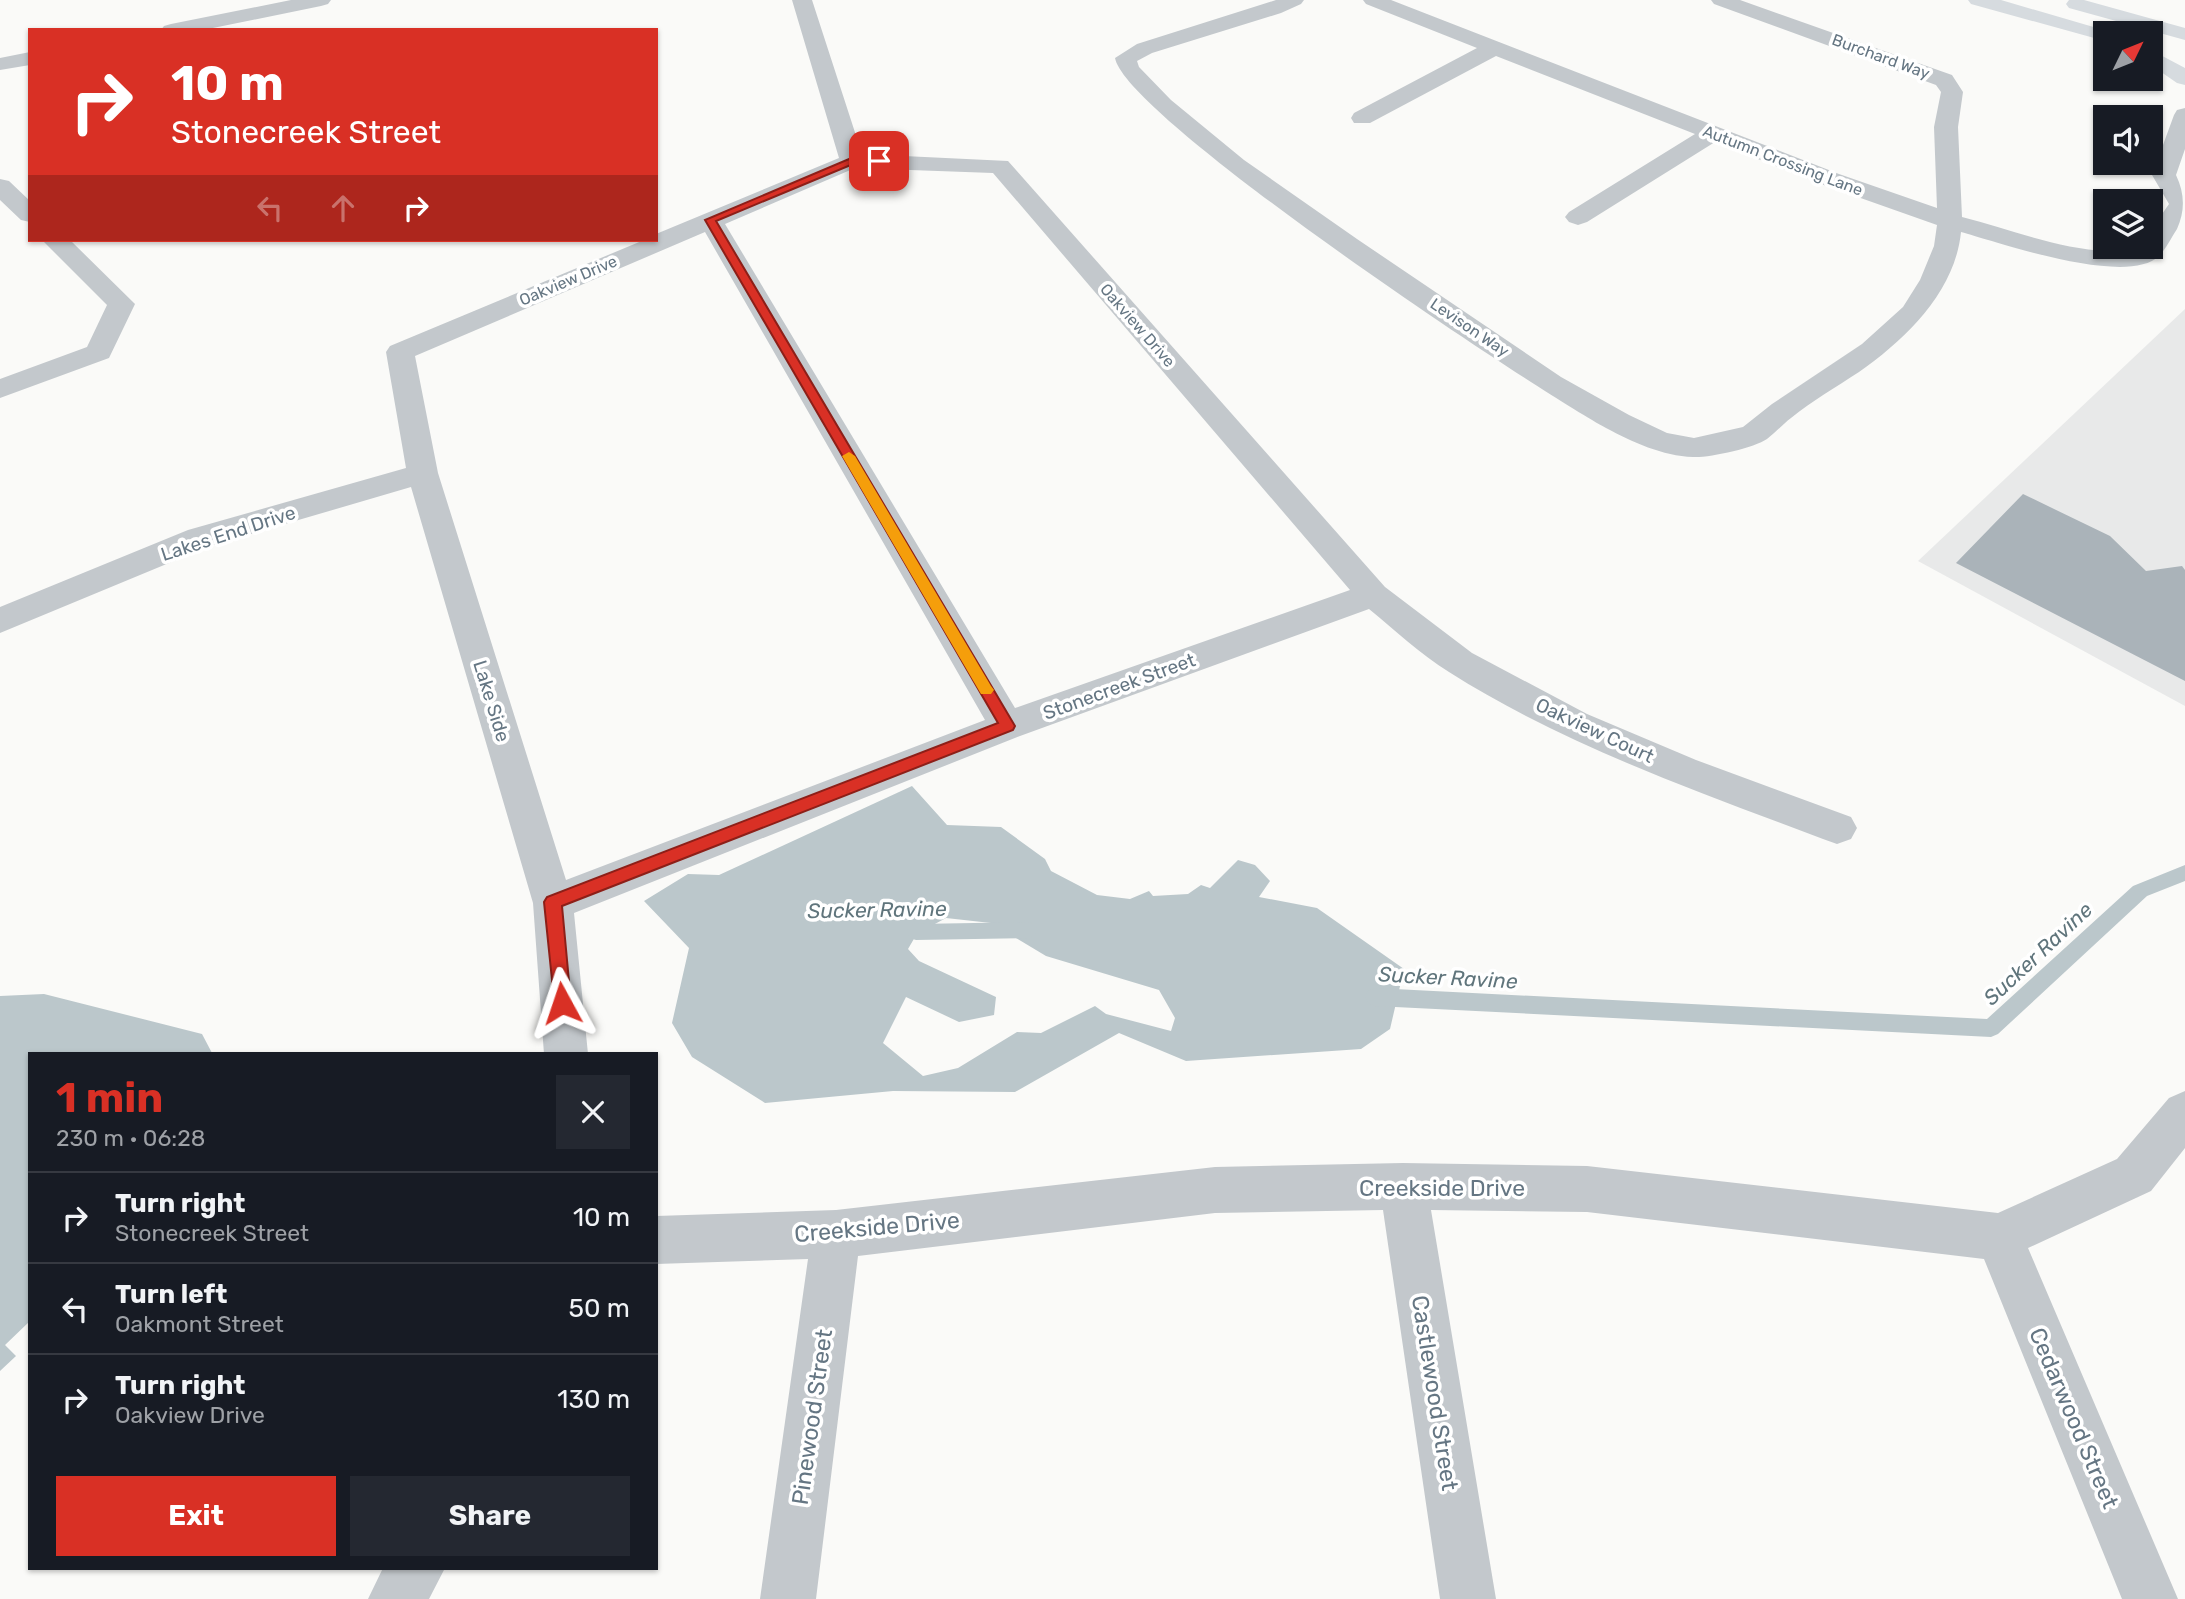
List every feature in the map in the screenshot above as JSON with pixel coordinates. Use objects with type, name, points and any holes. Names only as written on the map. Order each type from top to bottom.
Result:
[{"type":"main road","points":[[1978,0],[2093,33]]},
{"type":"main road","points":[[2060,0],[2185,34]]},
{"type":"main road","points":[[2163,64],[2185,78]]},
{"type":"street","points":[[181,28],[321,0]]},
{"type":"street","points":[[802,0],[852,161]]},
{"type":"street","name":"Levison Way","points":[[1294,0],[1241,20],[1140,49],[1126,58],[1128,68],[1163,105],[1258,181],[1551,383],[1618,422],[1659,441],[1694,448],[1754,434],[1782,410],[1872,350],[1913,312],[1933,280],[1947,246],[1950,220]]},
{"type":"street","name":"Autumn Crossing Lane","points":[[1373,0],[1713,133],[1950,220],[2060,250],[2104,258],[2131,260],[2149,252],[2183,204],[2165,175],[2185,115]]},
{"type":"street","name":"Burchard Way","points":[[1721,0],[1877,53],[1944,80],[1952,92],[1946,127],[1950,220]]},
{"type":"street","points":[[1362,118],[1494,48]]},
{"type":"street","points":[[0,64],[28,58]]},
{"type":"street","points":[[1578,217],[1713,133]]},
{"type":"street","name":"Oakview Drive","points":[[400,352],[852,161],[1000,166],[1373,596]]},
{"type":"street","points":[[0,186],[28,213]]},
{"type":"street","points":[[710,220],[1007,726]]},
{"type":"street","points":[[0,388],[99,352],[121,304],[57,242]]},
{"type":"street","name":"Lake Side","points":[[400,352],[422,473],[553,902],[566,1052]]},
{"type":"street","name":"Lakes End Drive","points":[[0,621],[199,538],[422,473]]},
{"type":"street","name":"Stonecreek Street","points":[[553,902],[1007,726],[1373,596]]},
{"type":"street","name":"Oakview Court","points":[[1373,596],[1460,662],[1574,724],[1683,770],[1837,828]]},
{"type":"street","points":[[1999,1237],[2134,1175],[2185,1113]]},
{"type":"street","name":"Creekside Drive","points":[[658,1240],[836,1234],[1215,1190],[1403,1186],[1587,1189],[1999,1237]]},
{"type":"street","name":"Castlewood Street","points":[[1403,1186],[1468,1599]]},
{"type":"street","name":"Pinewood Street","points":[[788,1599],[836,1234]]},
{"type":"street","name":"Cedarwood Street","points":[[1999,1237],[2150,1599]]},
{"type":"street","points":[[396,1599],[415,1570]]},
{"type":"shaded area","points":[[2185,309],[2185,706],[1918,561]]},
{"type":"water","points":[[912,786],[947,825],[1001,827],[1045,859],[1051,871],[1097,895],[1130,899],[1149,891],[1153,896],[1188,894],[1201,885],[1210,888],[1238,860],[1255,865],[1270,881],[1259,897],[1317,908],[1404,969],[1390,1029],[1361,1049],[1186,1061],[1119,1033],[1015,1092],[893,1091],[765,1103],[692,1057],[672,1023],[689,948],[644,901],[688,874],[719,875]],"holes":[[[946,918],[991,923],[1046,956],[1159,990],[1175,1018],[1171,1031],[1106,1014],[1095,1006],[1041,1033],[1017,1032],[958,1068],[923,1076],[883,1043],[906,997],[959,1022],[994,1015],[996,997],[919,961],[908,949],[915,937],[948,938],[933,925]]]},
{"type":"water","points":[[44,994],[202,1034],[211,1052],[28,1052],[28,1323],[5,1345],[16,1356],[0,1371],[0,996]]},
{"type":"building","points":[[2023,494],[2110,536],[2146,571],[2182,566],[2185,570],[2185,681],[1956,563]]},
{"type":"waterway","name":"Sucker Ravine","points":[[1375,997],[1991,1028],[2140,891],[2185,873]]},
{"type":"waterway","name":"Sucker Ravine","points":[[916,932],[1028,930]]},
{"type":"slow traffic","points":[[849,456],[986,690]]},
{"type":"route","points":[[562,1003],[553,902],[1007,726],[710,220],[852,161],[879,161]]}]
